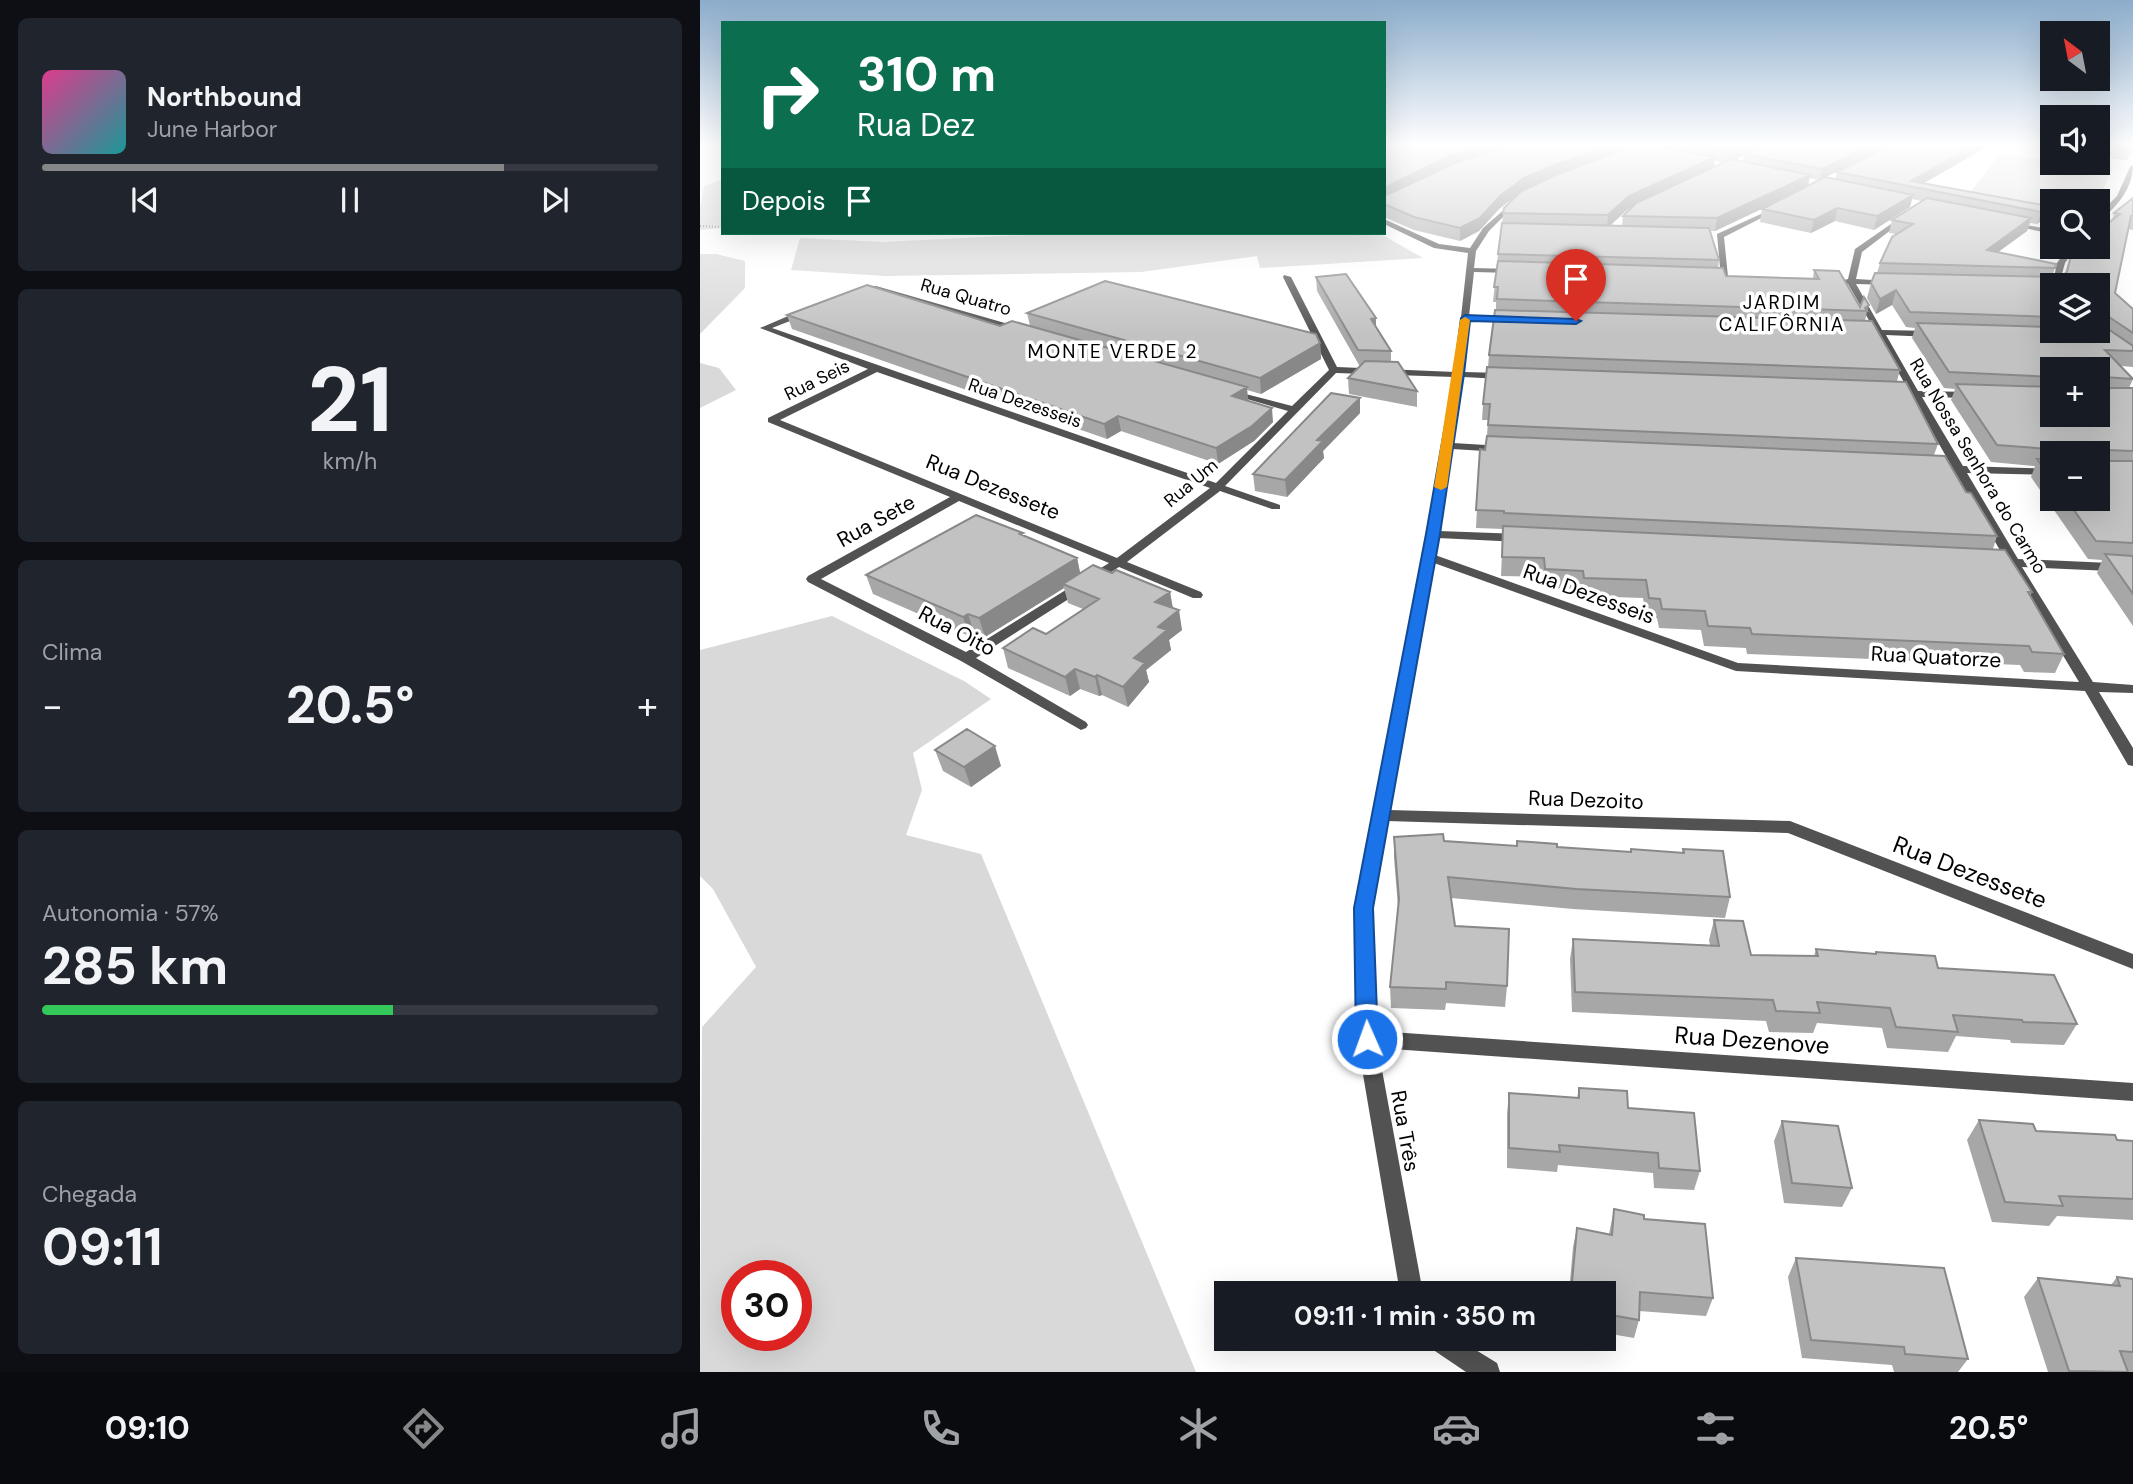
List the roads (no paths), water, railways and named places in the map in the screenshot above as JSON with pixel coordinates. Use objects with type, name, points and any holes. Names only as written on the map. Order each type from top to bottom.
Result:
[{"type":"street","points":[[1386,222],[1437,246],[1472,251],[1486,230],[1509,208]]},
{"type":"street","points":[[1706,236],[1720,236],[1778,208]]},
{"type":"street","points":[[1852,282],[1858,251],[1885,228],[1913,212]]},
{"type":"street","points":[[2001,222],[2040,230]]},
{"type":"street","points":[[1486,230],[1499,230]]},
{"type":"street","points":[[1720,236],[1724,277]]},
{"type":"street","name":"Rua Três","points":[[1409,1281],[1367,1039],[1363,908],[1433,534],[1459,374],[1472,251]]},
{"type":"street","points":[[1470,270],[1524,271]]},
{"type":"street","points":[[1287,277],[1334,370],[1514,377]]},
{"type":"street","points":[[1711,277],[1737,278]]},
{"type":"street","points":[[1839,281],[1905,283]]},
{"type":"street","name":"Rua Nossa Senhora do Carmo","points":[[1852,282],[1913,393],[2092,688],[2133,761]]},
{"type":"street","name":"Rua Quatro","points":[[859,292],[871,287],[1035,333]]},
{"type":"street","name":"Rua Dezesseis","points":[[811,310],[764,328],[1276,507]]},
{"type":"street","points":[[1465,318],[1521,320]]},
{"type":"street","points":[[1009,325],[1021,320]]},
{"type":"street","points":[[1866,331],[1949,334]]},
{"type":"street","points":[[1303,334],[1316,338]]},
{"type":"street","name":"Rua Seis","points":[[772,420],[876,369]]},
{"type":"street","name":"Rua Um","points":[[966,658],[1118,563],[1217,488],[1334,370]]},
{"type":"street","points":[[1216,387],[1294,410]]},
{"type":"street","points":[[1885,392],[1983,396]]},
{"type":"street","name":"Rua Dezessete","points":[[772,420],[1197,596]]},
{"type":"street","points":[[1447,446],[1517,449]]},
{"type":"street","points":[[1947,468],[2040,472]]},
{"type":"street","name":"Rua Sete","points":[[812,579],[958,497]]},
{"type":"street","points":[[1433,534],[1530,539]]},
{"type":"street","name":"Rua Dezesseis","points":[[1429,557],[1736,667]]},
{"type":"street","points":[[1986,562],[2133,568]]},
{"type":"street","name":"Rua Oito","points":[[812,579],[966,658],[1080,725]]},
{"type":"street","name":"Rua Quatorze","points":[[1736,667],[2133,689]]},
{"type":"street","name":"Rua Dezoito","points":[[1380,815],[1790,827]]},
{"type":"street","name":"Rua Dezessete","points":[[1790,827],[2133,962]]},
{"type":"street","name":"Rua Dezenove","points":[[1367,1039],[2133,1092]]},
{"type":"street","points":[[1456,1351],[1488,1372]]},
{"type":"district","name":"JARDIM CALIFÔRNIA","points":[[1782,313]]},
{"type":"district","name":"MONTE VERDE 2","points":[[1113,351]]}]
